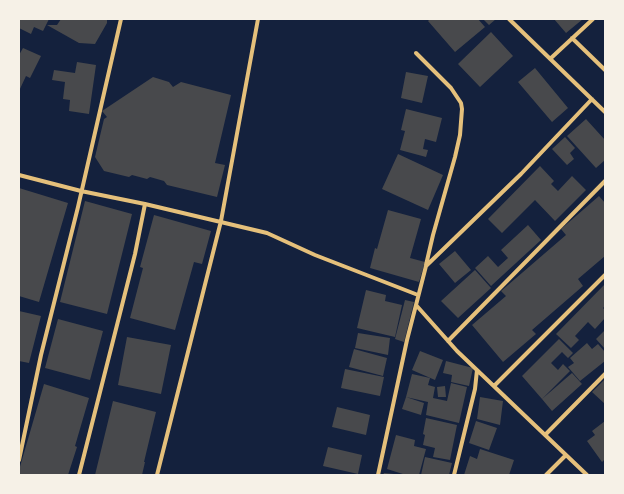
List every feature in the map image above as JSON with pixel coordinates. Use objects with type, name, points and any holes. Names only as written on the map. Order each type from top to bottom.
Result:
[{"type":"street","points":[[19,460],[41,355],[121,19]]},
{"type":"street","points":[[157,475],[221,222],[258,19]]},
{"type":"street","points":[[509,19],[605,112]]},
{"type":"street","points":[[550,59],[593,19]]},
{"type":"street","points":[[572,38],[605,70]]},
{"type":"street","points":[[378,475],[407,340],[460,135],[461,103],[451,88],[416,53]]},
{"type":"street","points":[[426,266],[520,174],[592,99]]},
{"type":"street","points":[[19,175],[81,191],[145,204],[267,233],[418,295]]},
{"type":"street","points":[[448,340],[605,181]]},
{"type":"street","points":[[79,475],[135,254],[145,204]]},
{"type":"street","points":[[494,386],[605,275]]},
{"type":"street","points":[[416,305],[448,340],[494,386],[588,475]]},
{"type":"street","points":[[454,475],[478,370]]},
{"type":"street","points":[[545,435],[605,374]]},
{"type":"street","points":[[546,475],[566,455]]},
{"type":"building","points":[[19,19],[49,19],[43,31],[34,27],[31,34],[19,28]]},
{"type":"building","points":[[61,19],[107,19],[107,23],[95,44],[79,43],[47,25],[57,25]]},
{"type":"building","points":[[430,19],[478,19],[485,27],[455,52],[428,21]]},
{"type":"building","points":[[483,19],[496,19],[489,25]]},
{"type":"building","points":[[554,19],[583,19],[566,33]]},
{"type":"building","points":[[491,32],[513,56],[480,87],[458,64]]},
{"type":"building","points":[[23,48],[41,56],[30,78],[26,76],[19,91],[19,55]]},
{"type":"building","points":[[77,62],[96,65],[89,114],[69,111],[70,100],[63,99],[65,82],[52,80],[54,70],[75,73]]},
{"type":"building","points":[[535,68],[568,108],[552,122],[518,82]]},
{"type":"building","points":[[406,72],[428,76],[422,103],[401,98]]},
{"type":"building","points":[[153,77],[169,82],[173,87],[181,82],[231,95],[215,163],[225,165],[217,197],[167,185],[164,181],[150,177],[147,179],[132,175],[129,177],[104,171],[95,157],[104,119],[107,117],[102,111]]},
{"type":"building","points":[[406,109],[442,118],[436,142],[425,139],[423,149],[428,150],[426,157],[400,150],[405,131],[401,130]]},
{"type":"building","points":[[586,119],[605,140],[605,160],[596,168],[567,136]]},
{"type":"building","points":[[565,137],[575,148],[570,153],[574,159],[567,165],[552,149]]},
{"type":"building","points":[[398,154],[443,175],[428,210],[382,189]]},
{"type":"building","points":[[540,166],[554,181],[551,184],[558,191],[572,176],[586,190],[555,221],[535,200],[502,233],[488,219]]},
{"type":"building","points":[[19,188],[68,203],[39,302],[19,296]]},
{"type":"building","points":[[599,196],[605,203],[605,256],[578,279],[583,286],[532,330],[536,334],[503,362],[472,325],[506,296],[501,291],[566,235],[561,229]]},
{"type":"building","points":[[85,201],[132,214],[107,314],[60,302]]},
{"type":"building","points":[[388,210],[421,219],[410,258],[425,262],[419,282],[370,268]]},
{"type":"building","points":[[154,215],[211,231],[202,264],[194,262],[175,330],[130,318],[143,268],[140,267]]},
{"type":"building","points":[[528,225],[541,240],[491,286],[475,268],[488,256],[498,267],[508,258],[501,250]]},
{"type":"building","points":[[455,251],[471,270],[455,283],[439,264]]},
{"type":"building","points":[[475,270],[491,288],[458,318],[441,301]]},
{"type":"building","points":[[605,284],[605,306],[603,308],[605,310],[605,318],[595,329],[588,322],[575,336],[579,340],[571,348],[556,334]]},
{"type":"building","points":[[366,290],[386,295],[385,301],[402,305],[395,337],[357,328]]},
{"type":"building","points":[[405,300],[414,302],[404,342],[395,339]]},
{"type":"building","points":[[19,311],[41,316],[29,363],[19,361]]},
{"type":"building","points":[[58,319],[103,331],[90,380],[45,368]]},
{"type":"building","points":[[605,330],[605,349],[596,339]]},
{"type":"building","points":[[358,333],[390,338],[388,355],[355,348]]},
{"type":"building","points":[[127,337],[171,345],[161,394],[118,385]]},
{"type":"building","points":[[559,339],[573,353],[568,358],[562,352],[551,363],[558,370],[563,364],[570,371],[542,399],[522,376]]},
{"type":"building","points":[[587,343],[592,349],[598,344],[605,352],[605,361],[580,381],[568,367],[574,363],[570,358]]},
{"type":"building","points":[[354,349],[387,358],[383,376],[349,367]]},
{"type":"building","points":[[420,351],[443,360],[435,380],[412,370]]},
{"type":"building","points":[[446,361],[473,368],[469,386],[451,382],[452,375],[443,373]]},
{"type":"building","points":[[345,369],[384,377],[380,396],[341,388]]},
{"type":"building","points":[[572,373],[582,384],[552,411],[542,399]]},
{"type":"building","points":[[412,374],[430,378],[428,385],[435,387],[433,398],[447,401],[451,383],[467,387],[459,423],[426,415],[428,402],[406,397]]},
{"type":"building","points":[[605,379],[605,404],[592,392]]},
{"type":"building","points":[[44,384],[89,398],[75,446],[77,447],[68,475],[19,475],[19,470]]},
{"type":"building","points":[[445,386],[446,397],[438,397],[437,387]]},
{"type":"building","points":[[406,397],[424,403],[421,415],[402,409]]},
{"type":"building","points":[[480,397],[503,401],[500,425],[477,419]]},
{"type":"building","points":[[113,401],[156,412],[142,475],[95,475]]},
{"type":"building","points":[[337,407],[370,415],[366,435],[332,427]]},
{"type":"building","points":[[426,418],[457,425],[450,460],[433,457],[435,448],[423,445],[425,435],[423,434]]},
{"type":"building","points":[[476,421],[497,428],[489,450],[469,443]]},
{"type":"building","points":[[605,421],[605,459],[602,462],[587,441],[595,435],[592,431]]},
{"type":"building","points":[[396,435],[415,440],[414,446],[426,449],[419,475],[406,475],[387,469]]},
{"type":"building","points":[[328,447],[362,455],[358,474],[323,466]]},
{"type":"building","points":[[480,449],[514,460],[509,475],[464,475],[470,456],[477,459]]},
{"type":"building","points":[[425,457],[452,463],[449,475],[421,475]]},
{"type":"building","points":[[384,473],[394,474],[394,475],[383,475]]}]
